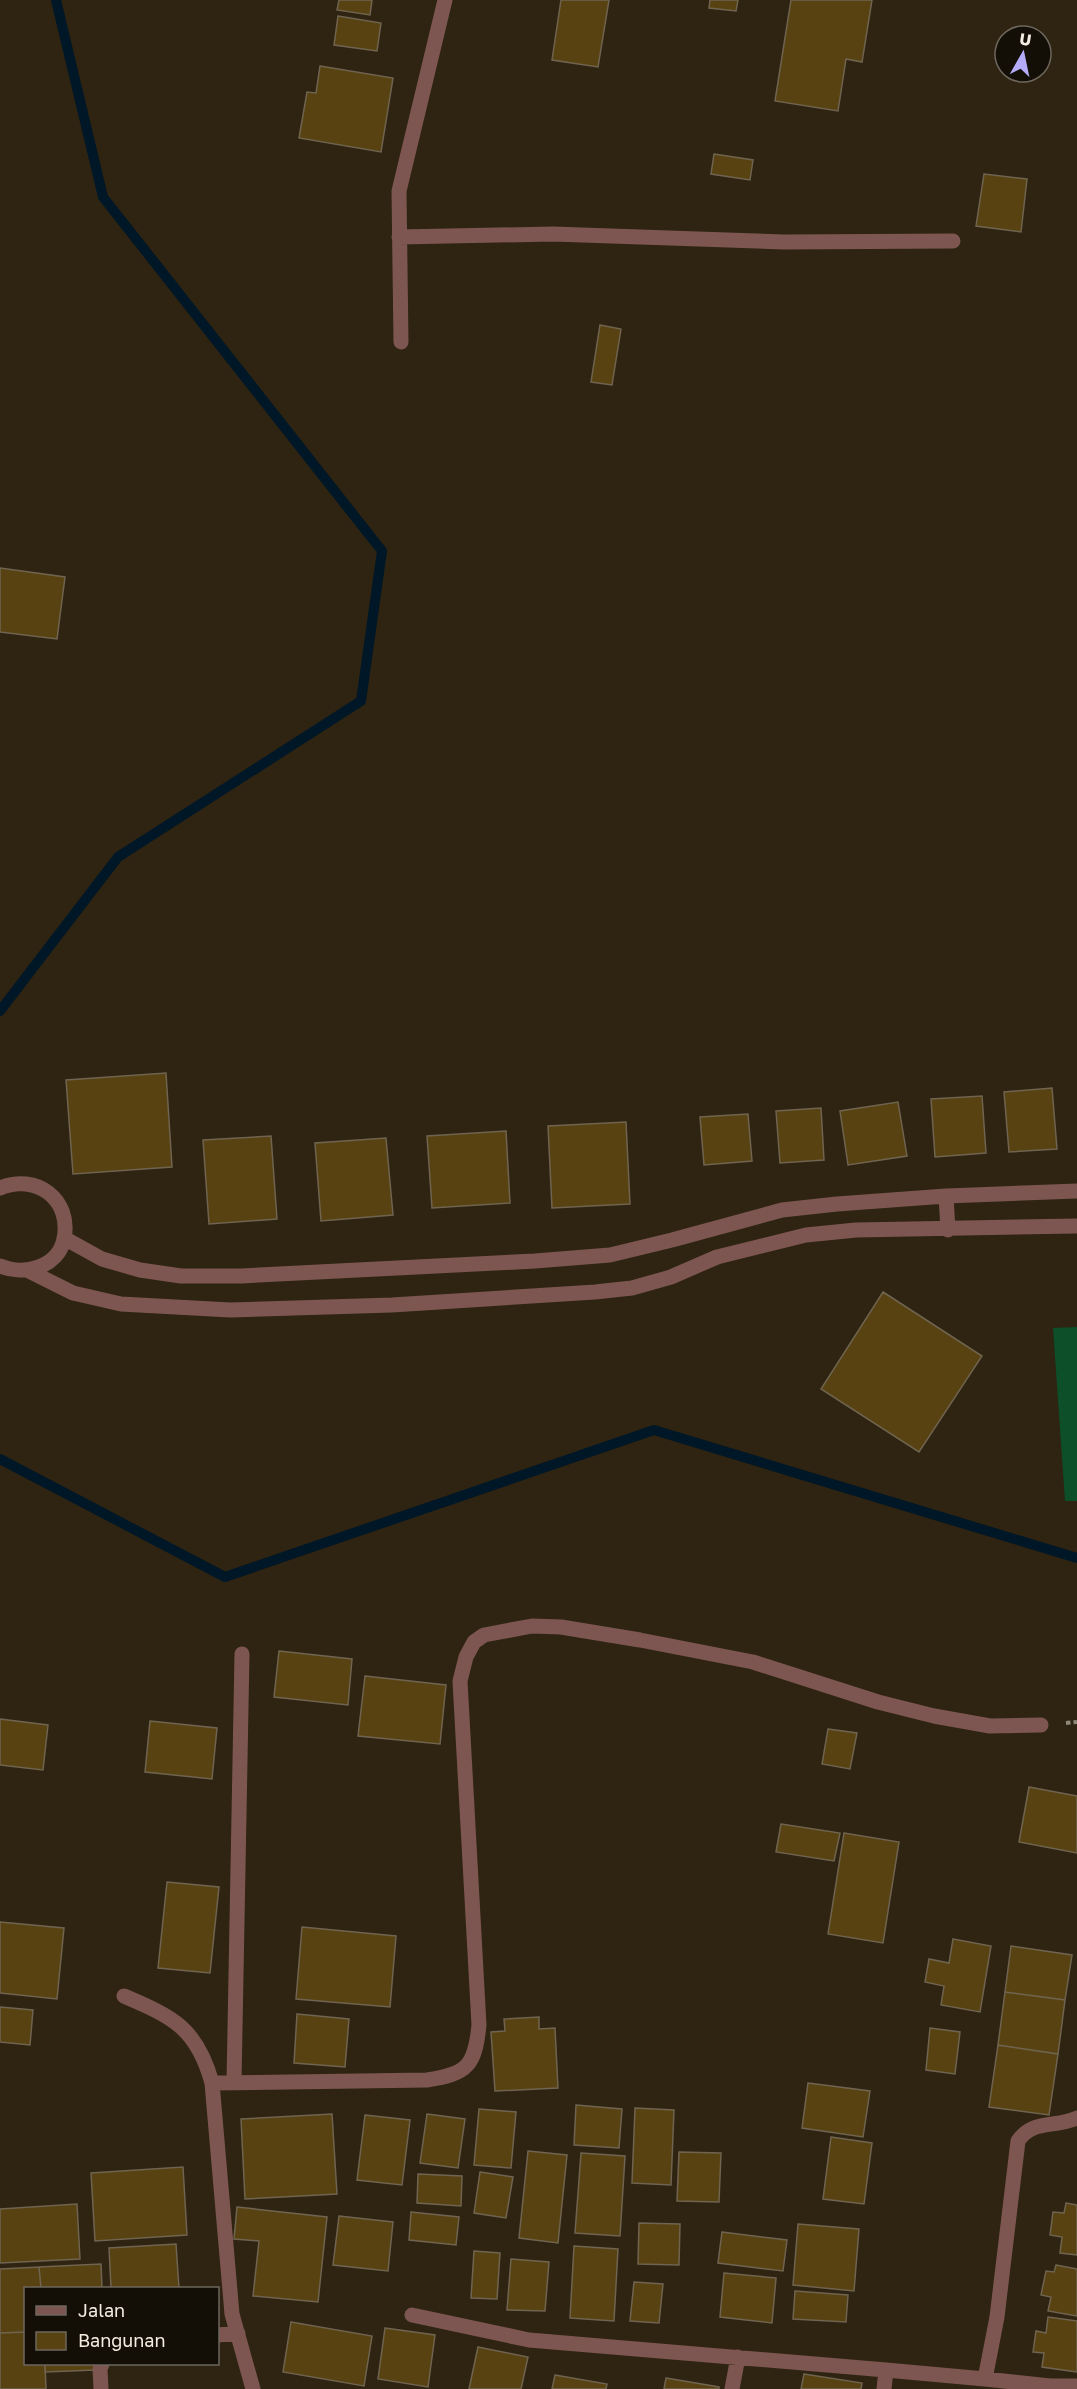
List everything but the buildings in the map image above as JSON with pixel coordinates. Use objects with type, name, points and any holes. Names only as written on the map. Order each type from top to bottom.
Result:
[{"type":"street","points":[[401,342],[399,191],[445,0]]},
{"type":"street","points":[[399,237],[554,234],[784,242],[953,241]]},
{"type":"street","points":[[0,1266],[15,1271],[29,1271],[44,1265],[55,1255],[64,1238],[62,1211],[54,1198],[42,1188],[27,1183],[4,1182]]},
{"type":"street","points":[[64,1238],[102,1258],[140,1270],[182,1276],[241,1276],[536,1261],[610,1254],[672,1240],[782,1210],[946,1196],[1077,1191]]},
{"type":"street","points":[[946,1196],[948,1230]]},
{"type":"street","points":[[29,1271],[73,1293],[121,1304],[230,1310],[392,1305],[632,1288],[671,1277],[717,1257],[806,1235],[856,1230],[1077,1226]]},
{"type":"street","points":[[212,2083],[451,2077],[463,2070],[473,2057],[479,2025],[460,1681],[466,1657],[474,1642],[484,1635],[505,1629],[532,1626],[561,1627],[753,1662],[878,1702],[934,1716],[990,1726],[1041,1725]]},
{"type":"street","points":[[234,2082],[242,1654]]},
{"type":"street","points":[[124,1995],[155,2009],[183,2027],[206,2059],[212,2083],[232,2314],[253,2389]]},
{"type":"street","points":[[985,2379],[998,2317],[1018,2141],[1025,2130],[1032,2127],[1077,2118]]},
{"type":"street","points":[[412,2315],[529,2340],[1050,2386],[1077,2386]]},
{"type":"street","points":[[219,2335],[238,2333]]},
{"type":"street","points":[[732,2389],[738,2357]]},
{"type":"street","points":[[100,2389],[102,2365]]},
{"type":"street","points":[[884,2389],[886,2370]]},
{"type":"green space","points":[[1077,1327],[1077,1501],[1065,1501],[1053,1328]]},
{"type":"waterway","points":[[0,1011],[118,857],[361,701],[382,551],[103,197],[56,0]]},
{"type":"waterway","points":[[0,1459],[225,1577],[654,1430],[1077,1558]]}]
